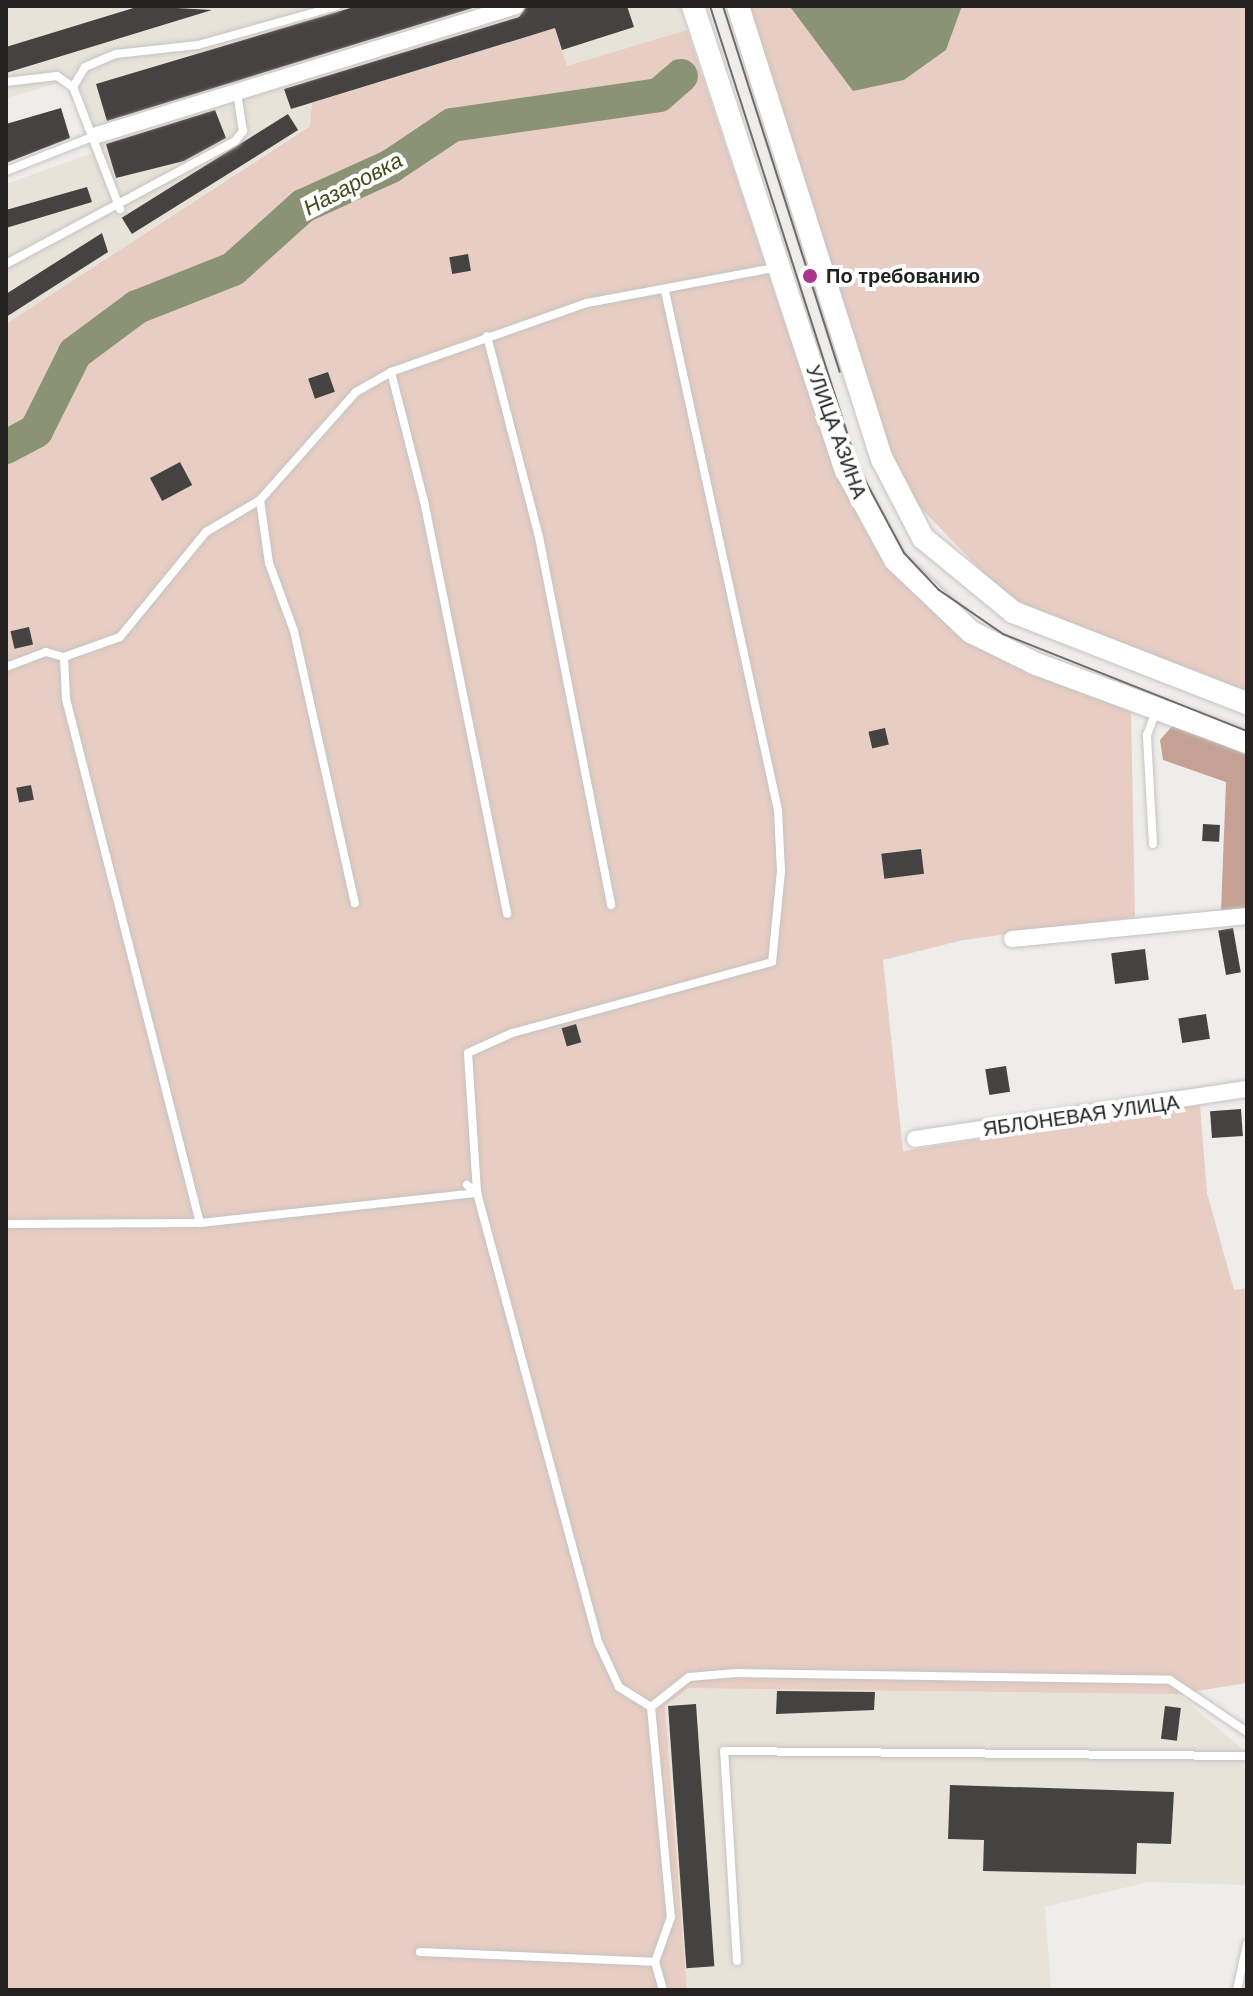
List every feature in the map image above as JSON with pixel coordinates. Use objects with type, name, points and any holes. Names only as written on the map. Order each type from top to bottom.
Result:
[{"type":"street","points":[[97,135],[237,95],[516,6]]},
{"type":"street","name":"УЛИЦА АЗИНА","points":[[693,6],[846,470],[895,560],[971,632],[1247,742]]},
{"type":"street","name":"УЛИЦА АЗИНА","points":[[738,6],[882,459],[923,538],[1013,612],[1247,703]]},
{"type":"street","points":[[1012,939],[1247,916]]},
{"type":"street","name":"ЯБЛОНЕВАЯ УЛИЦА","points":[[915,1139],[1247,1089]]},
{"type":"lane","points":[[73,87],[85,67],[116,54],[198,45],[337,6]]},
{"type":"lane","points":[[6,82],[57,76],[73,87],[97,135],[96,159],[120,209]]},
{"type":"lane","points":[[6,264],[120,209],[235,141],[243,131],[237,95]]},
{"type":"lane","points":[[6,171],[97,135]]},
{"type":"lane","points":[[6,667],[46,652],[64,657],[120,637],[206,532],[260,500],[356,392],[391,372],[587,303],[665,291],[780,267]]},
{"type":"lane","points":[[651,1707],[619,1687],[599,1644],[477,1193],[468,1053],[512,1033],[772,962],[781,871],[778,810],[665,291]]},
{"type":"lane","points":[[487,336],[539,537],[611,905]]},
{"type":"lane","points":[[391,372],[424,501],[507,914]]},
{"type":"lane","points":[[260,500],[269,563],[294,631],[355,903]]},
{"type":"lane","points":[[64,657],[66,699],[200,1223]]},
{"type":"lane","points":[[1153,844],[1147,735],[1158,708]]},
{"type":"lane","points":[[467,1185],[477,1193]]},
{"type":"lane","points":[[6,1224],[200,1223],[477,1193]]},
{"type":"lane","points":[[651,1707],[689,1677],[737,1673],[1170,1680],[1247,1732]]},
{"type":"lane","points":[[651,1707],[671,1917],[655,1962],[663,1990]]},
{"type":"lane","points":[[737,1961],[724,1751],[1247,1756]]},
{"type":"lane","points":[[1237,1990],[1247,1944]]},
{"type":"lane","points":[[420,1952],[655,1962]]},
{"type":"shaded area","points":[[6,6],[680,6],[687,30],[567,66],[555,29],[310,125],[6,324],[6,184],[98,151],[78,78],[6,98]]},
{"type":"shaded area","points":[[746,6],[793,6],[821,45],[904,80],[946,50],[962,6],[1247,6],[1247,691],[1052,622],[1000,590],[913,500],[890,449]]},
{"type":"shaded area","points":[[962,6],[946,50],[904,80],[853,91],[791,8]]},
{"type":"shaded area","points":[[555,28],[567,66],[687,30],[834,471],[874,546],[958,636],[1131,711],[1135,917],[963,940],[883,960],[903,1151],[1200,1105],[1207,1193],[1234,1290],[1247,1288],[1247,1683],[1178,1694],[688,1688],[665,1706],[687,1990],[6,1990],[6,324],[310,126],[312,103]]},
{"type":"shaded area","points":[[1173,725],[1247,755],[1247,909],[1221,911],[1226,782],[1163,760],[1160,740]]},
{"type":"shaded area","points":[[731,1684],[1178,1694],[1247,1753],[1245,1885],[1148,1882],[1045,1907],[1051,1990],[687,1990],[665,1706],[688,1688]]},
{"type":"building","points":[[140,6],[212,10],[6,73],[6,47]]},
{"type":"building","points":[[357,6],[479,6],[107,121],[96,84]]},
{"type":"building","points":[[527,6],[627,6],[634,27],[562,50],[555,28],[291,109],[284,89],[519,17]]},
{"type":"building","points":[[61,108],[70,138],[6,163],[6,124]]},
{"type":"building","points":[[215,110],[226,138],[184,161],[116,178],[106,144]]},
{"type":"building","points":[[288,114],[298,130],[132,234],[122,218]]},
{"type":"building","points":[[87,187],[92,202],[6,228],[6,210]]},
{"type":"building","points":[[102,233],[108,252],[6,317],[6,294]]},
{"type":"building","points":[[468,254],[471,271],[452,274],[449,257]]},
{"type":"building","points":[[328,372],[335,392],[315,399],[308,379]]},
{"type":"building","points":[[180,462],[192,485],[162,501],[150,478]]},
{"type":"building","points":[[29,627],[33,645],[15,649],[10,631]]},
{"type":"building","points":[[885,728],[889,745],[872,748],[868,732]]},
{"type":"building","points":[[31,785],[34,800],[19,803],[16,788]]},
{"type":"building","points":[[1203,824],[1220,825],[1219,842],[1202,841]]},
{"type":"building","points":[[921,849],[924,874],[884,879],[881,854]]},
{"type":"building","points":[[1233,928],[1241,972],[1226,975],[1218,931]]},
{"type":"building","points":[[1145,949],[1149,980],[1115,984],[1111,953]]},
{"type":"building","points":[[1206,1014],[1210,1039],[1182,1043],[1178,1018]]},
{"type":"building","points":[[576,1024],[581,1042],[567,1046],[562,1028]]},
{"type":"building","points":[[1006,1066],[1010,1092],[989,1095],[985,1069]]},
{"type":"building","points":[[1241,1109],[1243,1136],[1212,1138],[1210,1111]]},
{"type":"building","points":[[777,1691],[875,1692],[874,1710],[776,1714]]},
{"type":"building","points":[[696,1704],[714,1966],[686,1968],[668,1706]]},
{"type":"building","points":[[1165,1706],[1181,1708],[1177,1741],[1161,1739]]},
{"type":"building","points":[[950,1785],[1174,1792],[1171,1844],[1137,1843],[1136,1874],[983,1871],[984,1840],[948,1839]]},
{"type":"waterway","name":"Назаровка","points":[[6,447],[36,431],[75,353],[137,307],[233,269],[303,206],[391,166],[452,125],[659,95],[681,76]]},
{"type":"tram line","points":[[710,6],[859,469],[904,553],[939,590],[1003,634],[1247,731]]},
{"type":"tram line","points":[[723,6],[840,372]]},
{"type":"place","name":"По требованию","points":[[810,276]]}]
